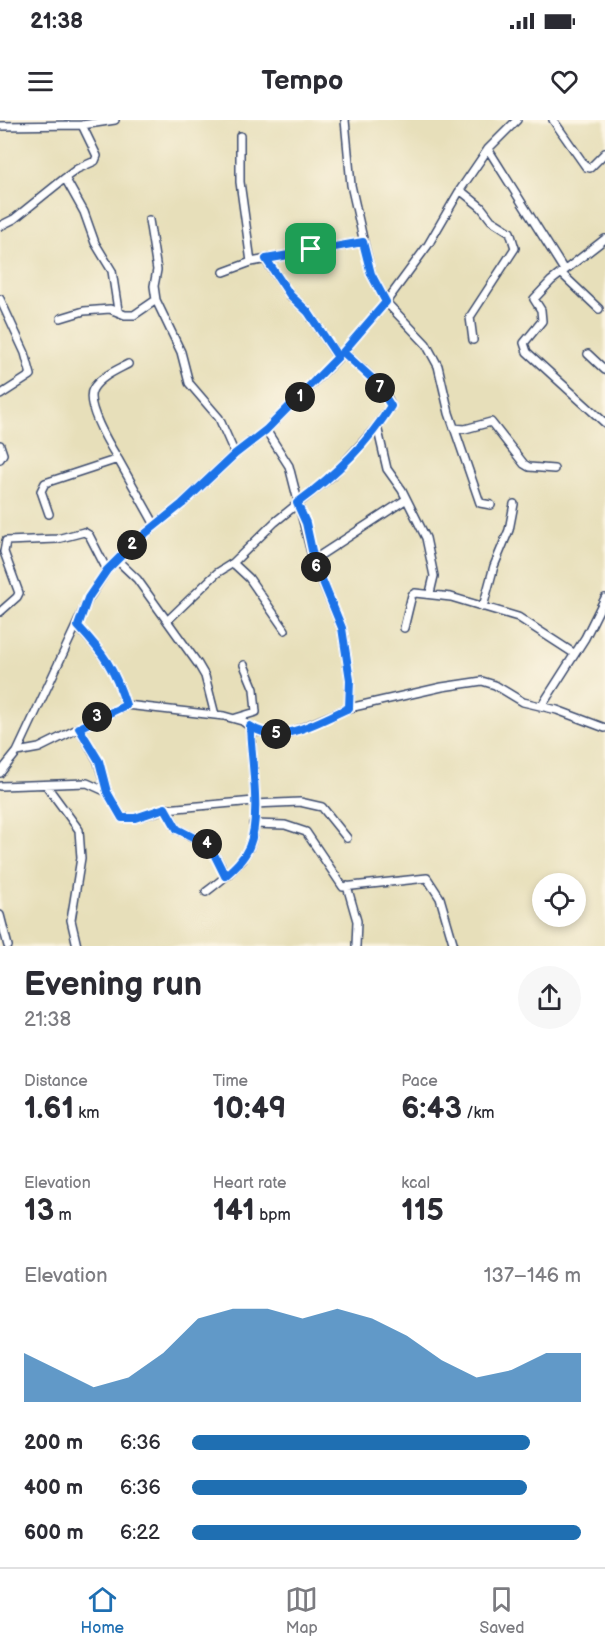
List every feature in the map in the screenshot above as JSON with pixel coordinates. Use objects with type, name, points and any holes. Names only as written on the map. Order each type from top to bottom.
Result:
[{"type":"street","points":[[0,126],[82,125],[115,120]]},
{"type":"street","points":[[345,120],[351,185],[371,274],[386,302],[432,352],[438,366],[454,428],[475,483],[478,500],[480,503],[491,505]]},
{"type":"street","points":[[0,773],[17,752],[46,686],[78,626],[88,598],[107,570],[235,454],[266,430],[340,355],[386,302],[428,245],[460,190],[489,149],[517,120]]},
{"type":"street","points":[[553,120],[586,167],[590,168],[605,153]]},
{"type":"street","points":[[0,226],[14,219],[77,169],[95,161],[97,156],[82,125]]},
{"type":"street","points":[[240,136],[240,182],[251,262]]},
{"type":"street","points":[[489,149],[563,272],[599,309]]},
{"type":"street","points":[[65,178],[84,212],[95,243],[112,272],[118,310]]},
{"type":"street","points":[[460,190],[481,207],[491,220],[510,232],[515,243],[515,248],[470,317],[473,340]]},
{"type":"street","points":[[149,219],[157,270],[154,286],[156,300],[181,352],[189,383],[219,418],[235,454]]},
{"type":"street","points":[[605,239],[563,272],[534,299],[541,310],[542,321],[528,337],[524,348],[605,423]]},
{"type":"street","points":[[224,272],[251,262],[363,242]]},
{"type":"street","points":[[167,621],[297,503],[333,475],[377,426],[391,406],[390,400],[376,382],[340,355],[308,312],[290,295],[266,259]]},
{"type":"street","points":[[0,299],[25,352],[31,375],[0,395]]},
{"type":"street","points":[[61,318],[84,311],[118,310],[125,315],[134,315],[156,300]]},
{"type":"street","points":[[588,354],[605,370]]},
{"type":"street","points":[[128,364],[101,381],[93,389],[91,398],[104,436],[155,525]]},
{"type":"street","points":[[454,428],[465,429],[491,422],[524,464],[554,470]]},
{"type":"street","points":[[377,426],[387,468],[426,538],[434,576],[430,593]]},
{"type":"street","points":[[266,430],[289,466],[314,560],[342,628],[350,680],[349,708]]},
{"type":"street","points":[[0,445],[3,454],[0,459]]},
{"type":"street","points":[[49,514],[41,491],[45,483],[118,459]]},
{"type":"street","points":[[314,560],[405,500]]},
{"type":"street","points":[[483,607],[494,566],[509,530],[514,504]]},
{"type":"street","points":[[0,612],[19,593],[4,552],[6,541],[57,539],[84,532],[89,535],[107,570]]},
{"type":"street","points":[[117,560],[137,579],[206,676],[215,715]]},
{"type":"street","points":[[233,563],[249,578],[285,630]]},
{"type":"street","points":[[404,628],[412,596],[415,593],[430,593],[518,617],[575,654]]},
{"type":"street","points":[[541,706],[575,654],[605,598]]},
{"type":"street","points":[[78,626],[101,651],[116,673],[126,705]]},
{"type":"street","points":[[236,718],[256,712],[254,689],[244,666]]},
{"type":"street","points":[[17,752],[39,748],[126,705],[236,718],[266,734],[289,733],[349,708],[442,687],[482,681],[495,685],[523,702],[605,728]]},
{"type":"street","points":[[206,892],[225,876],[248,850],[254,824],[250,726]]},
{"type":"street","points":[[79,728],[99,761],[107,792],[122,818],[135,818],[167,810],[300,802],[322,807],[347,838]]},
{"type":"street","points":[[0,760],[7,766]]},
{"type":"street","points":[[0,786],[87,783],[107,792]]},
{"type":"street","points":[[46,785],[79,830],[81,858],[71,920],[77,946]]},
{"type":"street","points":[[167,810],[177,829],[210,846],[225,876]]},
{"type":"street","points":[[254,824],[285,825],[306,832],[329,864],[335,878],[343,886],[427,878],[440,898],[454,946]]},
{"type":"street","points":[[347,886],[357,921],[356,946]]},
{"type":"street","points":[[0,915],[5,942]]},
{"type":"route","points":[[363,242],[371,274],[386,302],[343,352],[376,382],[390,400],[391,406],[377,426],[333,475],[297,503],[306,523],[311,552],[342,628],[350,680],[349,708],[289,733],[278,735],[256,731],[250,726],[253,837],[241,860],[225,876],[210,846],[180,832],[174,826],[165,808],[135,818],[122,818],[107,792],[99,761],[79,728],[126,705],[116,673],[101,651],[78,626],[88,598],[107,570],[135,542],[182,504],[235,454],[266,430],[338,357],[308,312],[290,295],[266,259],[311,249],[363,242]]}]
